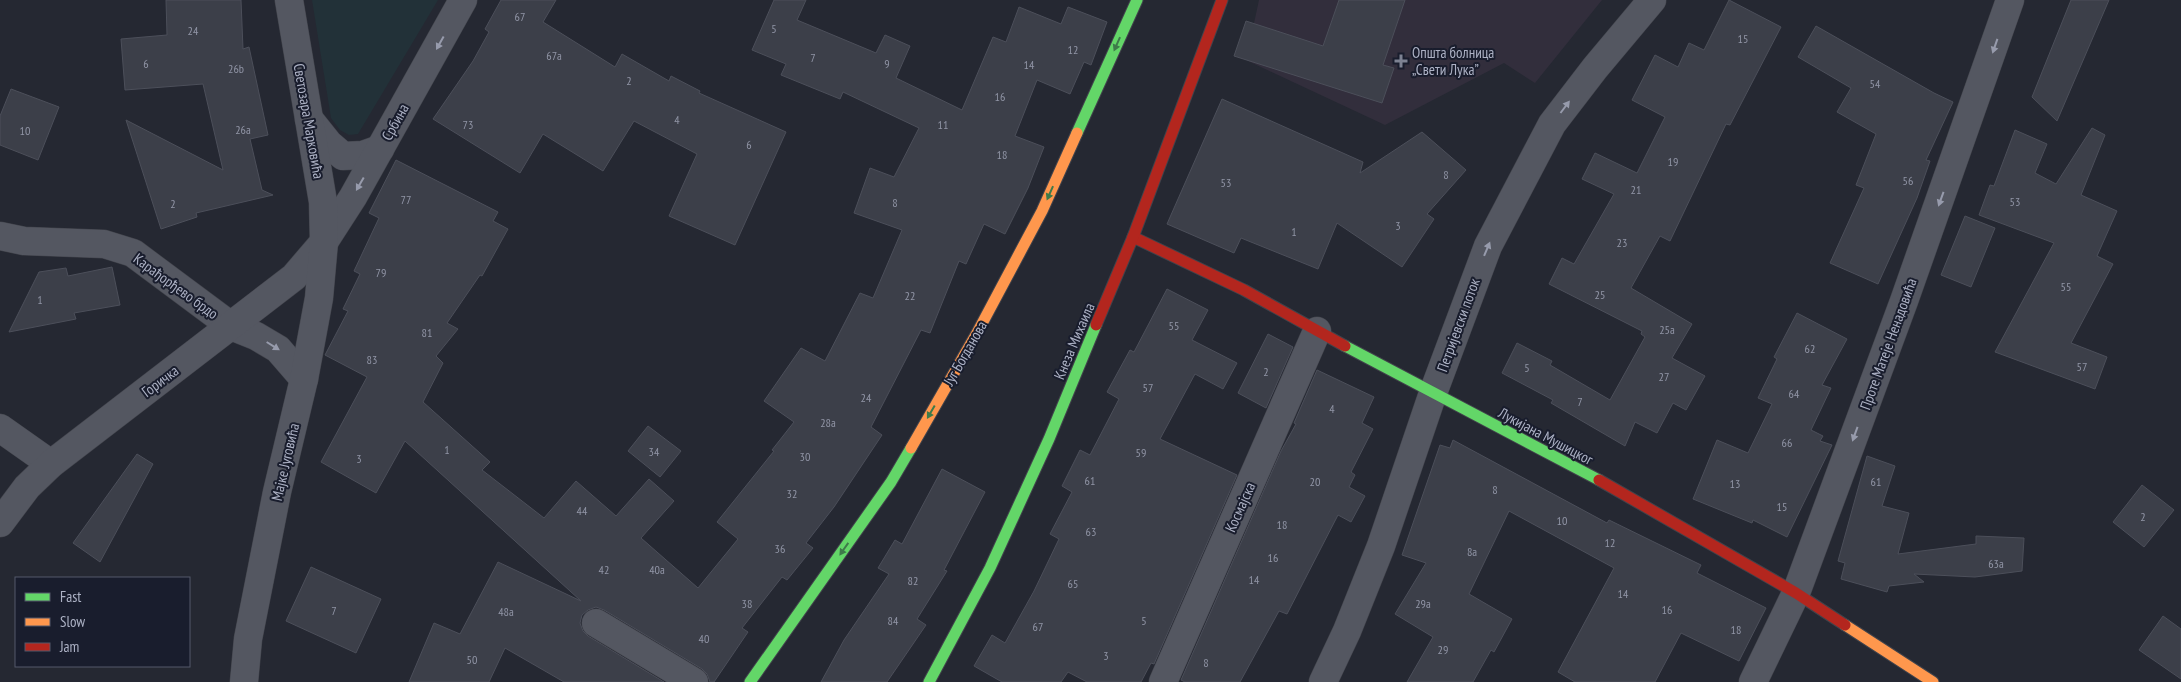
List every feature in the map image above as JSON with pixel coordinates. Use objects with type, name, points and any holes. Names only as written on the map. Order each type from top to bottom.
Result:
[{"type":"street","name":"Светозара Марковића","points":[[289,0],[323,202],[324,242]]},
{"type":"street","name":"Србина","points":[[324,242],[380,149],[463,0]]},
{"type":"street","name":"Југ Богданова","points":[[750,682],[891,482],[977,333],[1042,211],[1137,0]]},
{"type":"street","name":"Кнеза Михаила","points":[[933,681],[994,560],[1049,439],[1133,237],[1222,0]]},
{"type":"street","name":"Петријевски поток","points":[[1323,682],[1347,631],[1381,546],[1433,393],[1488,246],[1552,124],[1595,68],[1652,0]]},
{"type":"street","name":"Проте Матеје Ненадовића","points":[[1753,682],[1796,593],[1908,292],[2010,0]]},
{"type":"street","points":[[308,117],[329,144],[343,156],[363,156],[380,149]]},
{"type":"street","name":"Карађорђево брдо","points":[[0,236],[24,241],[104,244],[133,253],[231,326],[256,336],[278,349],[304,379]]},
{"type":"street","name":"Лукијана Мушицког","points":[[1133,237],[1244,290],[1317,331],[1639,502],[1796,593],[1933,682]]},
{"type":"street","name":"Горичка","points":[[0,523],[27,487],[51,464],[294,277],[324,242]]},
{"type":"street","name":"Мајке Југовића","points":[[244,682],[250,629],[278,492],[304,379],[319,298],[324,242]]},
{"type":"street","name":"Космајска","points":[[1163,682],[1317,331]]},
{"type":"street","points":[[0,428],[51,464]]},
{"type":"street","points":[[596,623],[694,682]]},
{"type":"shaded area","points":[[312,0],[438,0],[358,134],[349,135],[340,130],[331,118]]},
{"type":"shaded area","name":"Општа болница „Свети Лука”","points":[[1259,0],[1602,0],[1535,83],[1504,63],[1385,125],[1246,60]]},
{"type":"building","points":[[166,0],[241,0],[243,49],[249,47],[268,135],[250,139],[262,190],[273,195],[196,213],[197,217],[161,229],[126,120],[223,170],[203,84],[125,90],[121,39],[167,35]]},
{"type":"building","points":[[501,0],[556,0],[543,22],[615,67],[622,54],[669,81],[671,76],[700,91],[699,93],[786,132],[735,245],[669,216],[697,154],[634,121],[603,171],[543,134],[520,173],[433,119],[473,61],[489,32],[485,29]]},
{"type":"building","points":[[774,0],[806,0],[797,20],[876,53],[885,35],[910,46],[896,78],[962,110],[993,37],[1006,42],[1019,7],[1061,24],[1068,7],[1107,22],[1091,65],[1084,62],[1070,94],[1037,80],[1015,136],[1044,147],[1028,188],[1005,234],[984,224],[966,264],[959,261],[930,333],[921,330],[871,427],[882,435],[834,507],[806,543],[813,548],[787,580],[782,577],[742,628],[748,632],[714,682],[710,682],[707,674],[702,669],[596,607],[582,615],[580,623],[583,631],[588,636],[664,682],[564,682],[505,648],[489,682],[409,682],[434,623],[460,634],[498,562],[581,601],[405,441],[376,493],[321,462],[367,377],[325,355],[348,311],[343,309],[360,274],[354,271],[379,218],[369,213],[396,160],[498,212],[493,221],[508,229],[482,276],[480,275],[447,323],[458,329],[436,356],[443,363],[423,402],[490,462],[482,470],[544,518],[576,481],[616,516],[649,479],[674,501],[641,538],[698,588],[738,539],[717,522],[774,451],[772,450],[794,422],[764,401],[801,348],[825,361],[860,293],[873,298],[902,230],[854,213],[870,168],[894,177],[919,128],[843,92],[840,99],[781,75],[786,64],[752,50]]},
{"type":"building","points":[[1339,0],[1405,0],[1383,65],[1394,68],[1382,103],[1234,56],[1246,21],[1323,46]]},
{"type":"building","points":[[1729,0],[1781,27],[1730,125],[1726,124],[1670,241],[1660,236],[1631,288],[1692,324],[1672,358],[1705,376],[1686,410],[1673,403],[1657,433],[1635,422],[1625,446],[1551,403],[1553,400],[1502,373],[1517,343],[1552,361],[1550,365],[1610,400],[1645,337],[1641,334],[1642,331],[1549,284],[1562,258],[1574,264],[1614,194],[1582,179],[1595,153],[1637,173],[1665,117],[1632,100],[1655,55],[1678,67],[1689,43],[1704,50]]},
{"type":"building","points":[[2071,0],[2109,0],[2057,121],[2032,97]]},
{"type":"building","points":[[1816,26],[1953,102],[1926,160],[1930,161],[1917,198],[1878,284],[1830,263],[1864,188],[1856,185],[1876,134],[1837,112],[1851,88],[1798,57]]},
{"type":"building","points":[[11,89],[59,107],[38,160],[0,145],[0,116]]},
{"type":"building","points":[[1222,99],[1363,162],[1360,173],[1422,132],[1466,170],[1427,214],[1434,219],[1402,267],[1337,223],[1318,269],[1241,238],[1234,253],[1167,224]]},
{"type":"building","points":[[2092,128],[2105,135],[2081,195],[2117,211],[2097,256],[2113,264],[2071,343],[2107,357],[2095,389],[1995,352],[2054,243],[1979,215],[1990,185],[1994,186],[2015,130],[2047,144],[2035,173],[2056,184]]},
{"type":"building","points":[[1965,216],[1995,228],[1971,287],[1941,275]]},
{"type":"building","points":[[112,267],[120,305],[74,313],[76,319],[9,332],[39,272],[66,268],[68,276]]},
{"type":"building","points":[[1167,289],[1208,310],[1192,340],[1237,363],[1223,389],[1195,374],[1160,439],[1237,475],[1154,664],[1151,663],[1141,682],[1087,682],[1068,672],[1061,682],[1002,682],[974,666],[992,635],[1005,643],[1034,591],[1059,539],[1050,534],[1072,492],[1062,486],[1080,450],[1090,455],[1119,399],[1107,392],[1130,350],[1134,352]]},
{"type":"building","points":[[1797,313],[1847,339],[1822,385],[1831,388],[1811,430],[1823,436],[1820,441],[1832,445],[1787,537],[1753,520],[1752,523],[1693,499],[1717,440],[1748,453],[1772,404],[1758,398],[1777,359],[1774,357]]},
{"type":"building","points":[[1268,334],[1293,347],[1266,408],[1238,393]]},
{"type":"building","points":[[1317,370],[1374,397],[1362,423],[1373,429],[1351,472],[1355,475],[1349,487],[1365,496],[1351,522],[1338,515],[1287,614],[1279,611],[1240,682],[1185,682],[1181,680],[1281,451],[1296,424],[1294,423]]},
{"type":"building","points":[[648,426],[681,451],[660,477],[628,451]]},
{"type":"building","points":[[1453,440],[1607,523],[1609,520],[1701,565],[1697,573],[1766,608],[1739,661],[1681,633],[1655,682],[1575,682],[1558,672],[1614,568],[1509,511],[1469,594],[1512,619],[1494,652],[1491,650],[1473,682],[1407,682],[1433,637],[1395,614],[1426,563],[1402,555],[1440,445],[1450,448]]},
{"type":"building","points":[[137,454],[153,464],[100,562],[73,543]]},
{"type":"building","points":[[1867,456],[1895,466],[1882,506],[1909,513],[1898,554],[1976,544],[1976,536],[2024,538],[2022,571],[1975,577],[1914,574],[1924,582],[1889,586],[1887,592],[1841,579],[1845,563],[1838,561]]},
{"type":"building","points":[[942,469],[985,492],[944,570],[947,571],[917,619],[926,625],[887,682],[821,682],[844,640],[889,574],[878,568],[895,540],[902,544]]},
{"type":"building","points":[[2142,485],[2174,510],[2144,547],[2113,522]]},
{"type":"building","points":[[311,567],[381,599],[356,653],[286,621]]},
{"type":"building","points":[[2163,616],[2181,629],[2181,679],[2139,650]]},
{"type":"traffic: fast","points":[[1077,133],[1137,0]]},
{"type":"traffic: fast","points":[[929,682],[990,568],[1049,439],[1096,325]]},
{"type":"traffic: fast","points":[[1345,346],[1599,480]]},
{"type":"traffic: fast","points":[[750,682],[891,482],[911,448]]},
{"type":"traffic: slow","points":[[911,448],[977,333],[1042,211],[1077,133]]},
{"type":"traffic: slow","points":[[1845,625],[1933,682]]},
{"type":"traffic: jam","points":[[1096,325],[1133,237],[1222,0]]},
{"type":"traffic: jam","points":[[1133,237],[1244,290],[1345,346]]},
{"type":"traffic: jam","points":[[1599,480],[1796,593],[1845,625]]},
{"type":"place","name":"Општа болница „Свети Лука”","points":[[1401,61]]}]
